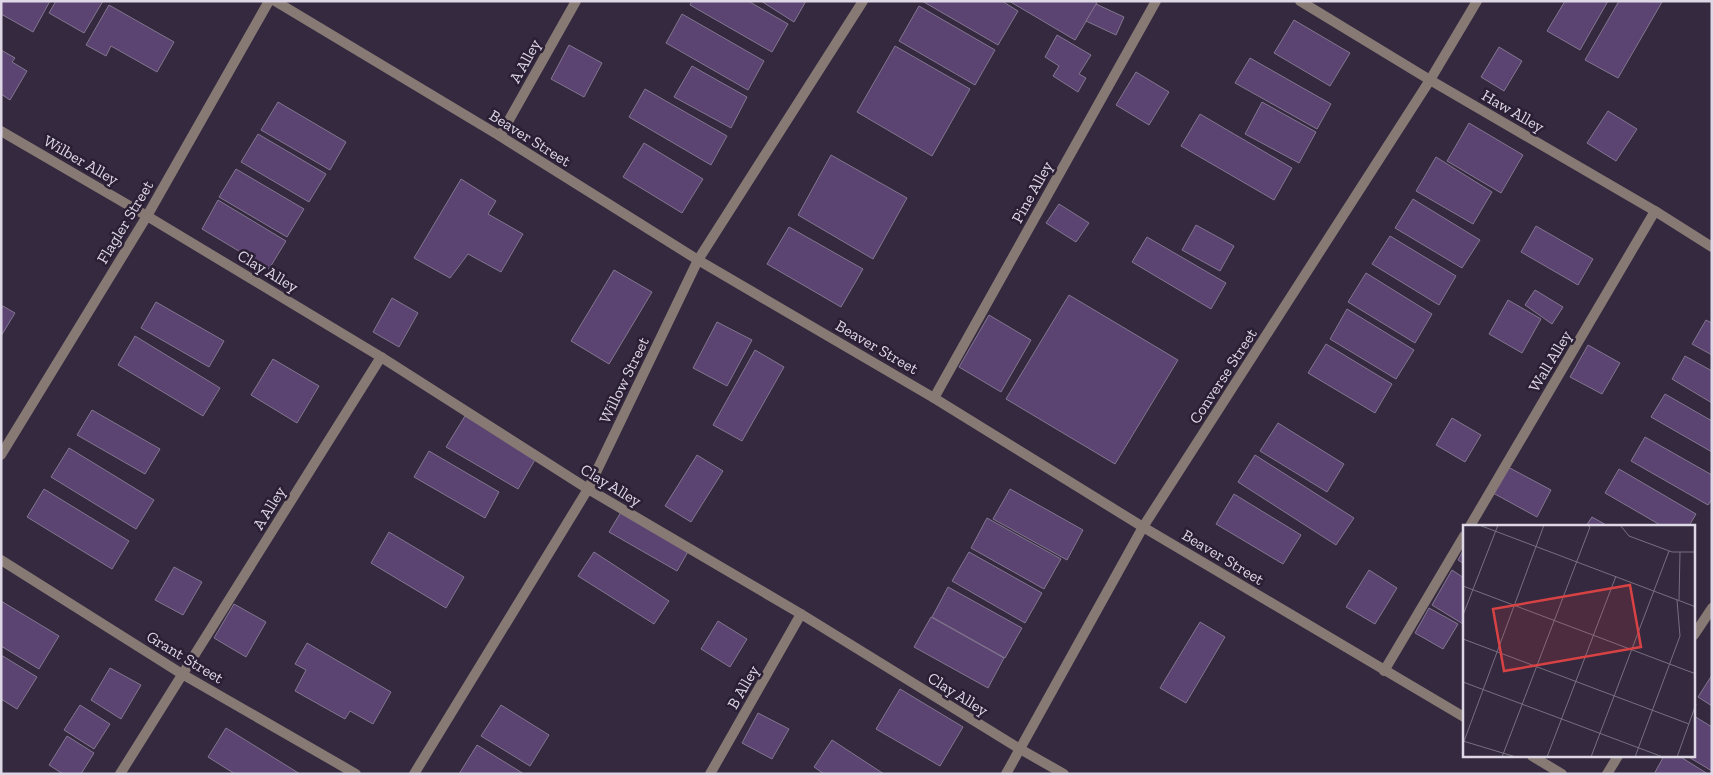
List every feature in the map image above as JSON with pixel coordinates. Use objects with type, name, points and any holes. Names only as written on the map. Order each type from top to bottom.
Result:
[{"type":"street","name":"Flagler Street","points":[[1,454],[147,216],[269,1]]},
{"type":"street","name":"Beaver Street","points":[[275,1],[500,136],[698,260],[934,398],[1143,527],[1463,716]]},
{"type":"street","name":"A Alley","points":[[500,136],[576,1]]},
{"type":"street","name":"Willow Street","points":[[414,774],[588,489],[698,260],[863,1]]},
{"type":"street","name":"Pine Alley","points":[[934,398],[1156,1]]},
{"type":"street","name":"Haw Alley","points":[[1300,1],[1712,247]]},
{"type":"street","name":"Converse Street","points":[[1006,774],[1143,527],[1430,80],[1477,1]]},
{"type":"street","name":"Wilber Alley","points":[[1,131],[147,216]]},
{"type":"street","name":"Wall Alley","points":[[1471,525],[1655,212]]},
{"type":"street","name":"Clay Alley","points":[[147,216],[381,357],[588,489],[801,614],[1020,749],[1064,774]]},
{"type":"street","name":"A Alley","points":[[120,774],[381,357]]},
{"type":"street","points":[[1384,671],[1463,538]]},
{"type":"street","name":"Grant Street","points":[[1,560],[182,674],[356,774]]},
{"type":"street","points":[[1696,633],[1712,608]]},
{"type":"street","name":"B Alley","points":[[710,774],[801,614]]},
{"type":"street","points":[[1535,758],[1562,774]]},
{"type":"street","points":[[1607,774],[1617,758]]},
{"type":"building","points":[[1,1],[50,1],[33,32],[1,14]]},
{"type":"building","points":[[56,1],[103,1],[84,33],[49,13]]},
{"type":"building","points":[[692,1],[748,1],[788,24],[772,52],[690,5]]},
{"type":"building","points":[[761,1],[806,1],[794,22]]},
{"type":"building","points":[[922,1],[1002,1],[1018,11],[998,45]]},
{"type":"building","points":[[1009,1],[1094,1],[1097,3],[1075,40]]},
{"type":"building","points":[[1565,1],[1608,1],[1580,50],[1547,31]]},
{"type":"building","points":[[1619,1],[1662,2],[1618,78],[1585,60]]},
{"type":"building","points":[[1096,4],[1124,17],[1116,35],[1086,21]]},
{"type":"building","points":[[109,5],[174,42],[157,72],[111,46],[106,56],[86,45]]},
{"type":"building","points":[[919,6],[995,50],[975,85],[899,41]]},
{"type":"building","points":[[682,14],[764,61],[748,90],[666,43]]},
{"type":"building","points":[[1294,20],[1350,53],[1330,86],[1274,53]]},
{"type":"building","points":[[1057,35],[1091,55],[1079,74],[1086,78],[1078,92],[1053,76],[1059,66],[1045,57]]},
{"type":"building","points":[[569,45],[602,63],[584,97],[551,79]]},
{"type":"building","points":[[895,46],[970,89],[932,156],[857,112]]},
{"type":"building","points":[[1499,47],[1522,61],[1504,91],[1481,77]]},
{"type":"building","points":[[1,50],[15,58],[12,62],[27,71],[10,100],[1,94]]},
{"type":"building","points":[[1250,58],[1331,104],[1317,129],[1235,83]]},
{"type":"building","points":[[692,66],[747,97],[731,128],[674,97]]},
{"type":"building","points":[[1136,72],[1169,92],[1149,125],[1116,105]]},
{"type":"building","points":[[645,89],[727,136],[711,165],[629,117]]},
{"type":"building","points":[[278,102],[346,142],[330,170],[261,130]]},
{"type":"building","points":[[1262,102],[1316,132],[1299,163],[1245,134]]},
{"type":"building","points":[[1608,111],[1637,129],[1616,161],[1587,143]]},
{"type":"building","points":[[1200,114],[1292,168],[1274,200],[1181,146]]},
{"type":"building","points":[[1469,123],[1523,155],[1501,193],[1447,161]]},
{"type":"building","points":[[258,134],[326,174],[309,202],[241,162]]},
{"type":"building","points":[[644,143],[703,179],[682,213],[623,177]]},
{"type":"building","points":[[831,155],[907,198],[873,259],[798,215]]},
{"type":"building","points":[[1436,157],[1492,192],[1473,224],[1416,191]]},
{"type":"building","points":[[236,169],[304,209],[287,237],[219,197]]},
{"type":"building","points":[[461,179],[496,201],[488,214],[523,234],[501,272],[468,254],[450,278],[414,258]]},
{"type":"building","points":[[1413,199],[1480,240],[1462,268],[1395,228]]},
{"type":"building","points":[[218,200],[286,241],[269,269],[202,229]]},
{"type":"building","points":[[1059,204],[1089,223],[1076,242],[1046,223]]},
{"type":"building","points":[[1196,225],[1234,246],[1220,271],[1182,250]]},
{"type":"building","points":[[1536,226],[1593,259],[1578,285],[1521,252]]},
{"type":"building","points":[[789,227],[863,269],[841,307],[767,264]]},
{"type":"building","points":[[1390,236],[1456,276],[1439,305],[1372,264]]},
{"type":"building","points":[[1147,237],[1226,283],[1211,309],[1132,262]]},
{"type":"building","points":[[614,270],[652,292],[609,364],[571,341]]},
{"type":"building","points":[[1366,273],[1432,314],[1415,343],[1348,302]]},
{"type":"building","points":[[1535,290],[1563,307],[1552,324],[1525,305]]},
{"type":"building","points":[[1069,295],[1178,360],[1115,464],[1006,399]]},
{"type":"building","points":[[392,298],[418,313],[399,347],[373,332]]},
{"type":"building","points":[[1508,300],[1541,319],[1522,353],[1489,334]]},
{"type":"building","points":[[156,302],[224,341],[209,367],[141,328]]},
{"type":"building","points":[[1,305],[15,313],[1,336]]},
{"type":"building","points":[[1347,309],[1414,350],[1396,379],[1330,339]]},
{"type":"building","points":[[989,315],[1031,340],[1001,392],[959,367]]},
{"type":"building","points":[[1706,320],[1712,323],[1712,355],[1692,344]]},
{"type":"building","points":[[717,322],[752,340],[727,386],[693,368]]},
{"type":"building","points":[[135,336],[220,388],[203,416],[118,365]]},
{"type":"building","points":[[1326,344],[1392,384],[1375,413],[1308,373]]},
{"type":"building","points":[[1588,345],[1620,363],[1602,394],[1570,377]]},
{"type":"building","points":[[755,350],[784,367],[742,441],[713,425]]},
{"type":"building","points":[[1685,356],[1712,371],[1712,403],[1672,379]]},
{"type":"building","points":[[273,359],[319,386],[297,423],[251,395]]},
{"type":"building","points":[[1665,394],[1712,421],[1712,452],[1651,417]]},
{"type":"building","points":[[92,410],[160,449],[145,474],[77,435]]},
{"type":"building","points":[[465,416],[536,458],[518,489],[446,447]]},
{"type":"building","points":[[1452,418],[1481,435],[1465,462],[1436,445]]},
{"type":"building","points":[[1278,423],[1344,464],[1327,492],[1260,451]]},
{"type":"building","points":[[1645,437],[1712,475],[1712,499],[1708,505],[1631,461]]},
{"type":"building","points":[[69,448],[154,500],[136,529],[51,477]]},
{"type":"building","points":[[429,451],[499,492],[485,518],[414,477]]},
{"type":"building","points":[[697,455],[723,471],[691,522],[665,506]]},
{"type":"building","points":[[1255,455],[1354,518],[1336,545],[1238,482]]},
{"type":"building","points":[[1508,467],[1551,490],[1537,517],[1493,493]]},
{"type":"building","points":[[1619,469],[1696,514],[1690,525],[1660,525],[1605,493]]},
{"type":"building","points":[[44,489],[129,541],[112,569],[27,517]]},
{"type":"building","points":[[1010,489],[1083,530],[1067,560],[993,519]]},
{"type":"building","points":[[1234,494],[1301,535],[1283,564],[1216,524]]},
{"type":"building","points":[[621,512],[689,550],[677,571],[609,532]]},
{"type":"building","points":[[1592,517],[1606,525],[1587,525]]},
{"type":"building","points":[[987,518],[1061,559],[1044,589],[971,548]]},
{"type":"building","points":[[389,532],[464,577],[446,608],[371,563]]},
{"type":"building","points":[[1463,551],[1463,563],[1458,560]]},
{"type":"building","points":[[594,552],[669,601],[654,624],[578,576]]},
{"type":"building","points":[[969,552],[1042,593],[1025,623],[952,581]]},
{"type":"building","points":[[174,567],[202,582],[183,615],[155,600]]},
{"type":"building","points":[[1369,570],[1397,588],[1375,624],[1346,607]]},
{"type":"building","points":[[1452,570],[1463,577],[1463,624],[1432,605]]},
{"type":"building","points":[[948,587],[1022,628],[1005,658],[932,617]]},
{"type":"building","points":[[1,601],[59,636],[39,669],[1,646]]},
{"type":"building","points":[[234,604],[266,622],[246,657],[214,638]]},
{"type":"building","points":[[1429,608],[1458,624],[1443,649],[1415,633]]},
{"type":"building","points":[[931,617],[1004,658],[988,688],[914,647]]},
{"type":"building","points":[[718,621],[747,639],[730,667],[701,649]]},
{"type":"building","points":[[1200,622],[1225,637],[1186,703],[1160,688]]},
{"type":"building","points":[[307,643],[391,692],[373,724],[350,711],[345,719],[295,691],[306,670],[295,664]]},
{"type":"building","points":[[1,655],[37,677],[17,709],[1,699]]},
{"type":"building","points":[[110,668],[141,685],[121,719],[91,700]]},
{"type":"building","points":[[1712,675],[1712,706],[1698,697]]},
{"type":"building","points":[[900,689],[963,727],[940,766],[876,729]]},
{"type":"building","points":[[80,705],[110,724],[94,749],[64,730]]},
{"type":"building","points":[[501,705],[549,735],[530,766],[481,736]]},
{"type":"building","points":[[758,713],[789,729],[772,759],[742,743]]},
{"type":"building","points":[[1696,717],[1712,727],[1712,771],[1690,758],[1696,758]]},
{"type":"building","points":[[226,728],[300,774],[235,774],[208,757]]},
{"type":"building","points":[[67,736],[94,753],[81,774],[63,774],[49,765]]},
{"type":"building","points":[[832,740],[884,774],[824,774],[814,767]]},
{"type":"building","points":[[477,745],[524,774],[459,774]]},
{"type":"building","points":[[1663,758],[1682,758],[1708,774],[1654,774]]}]
